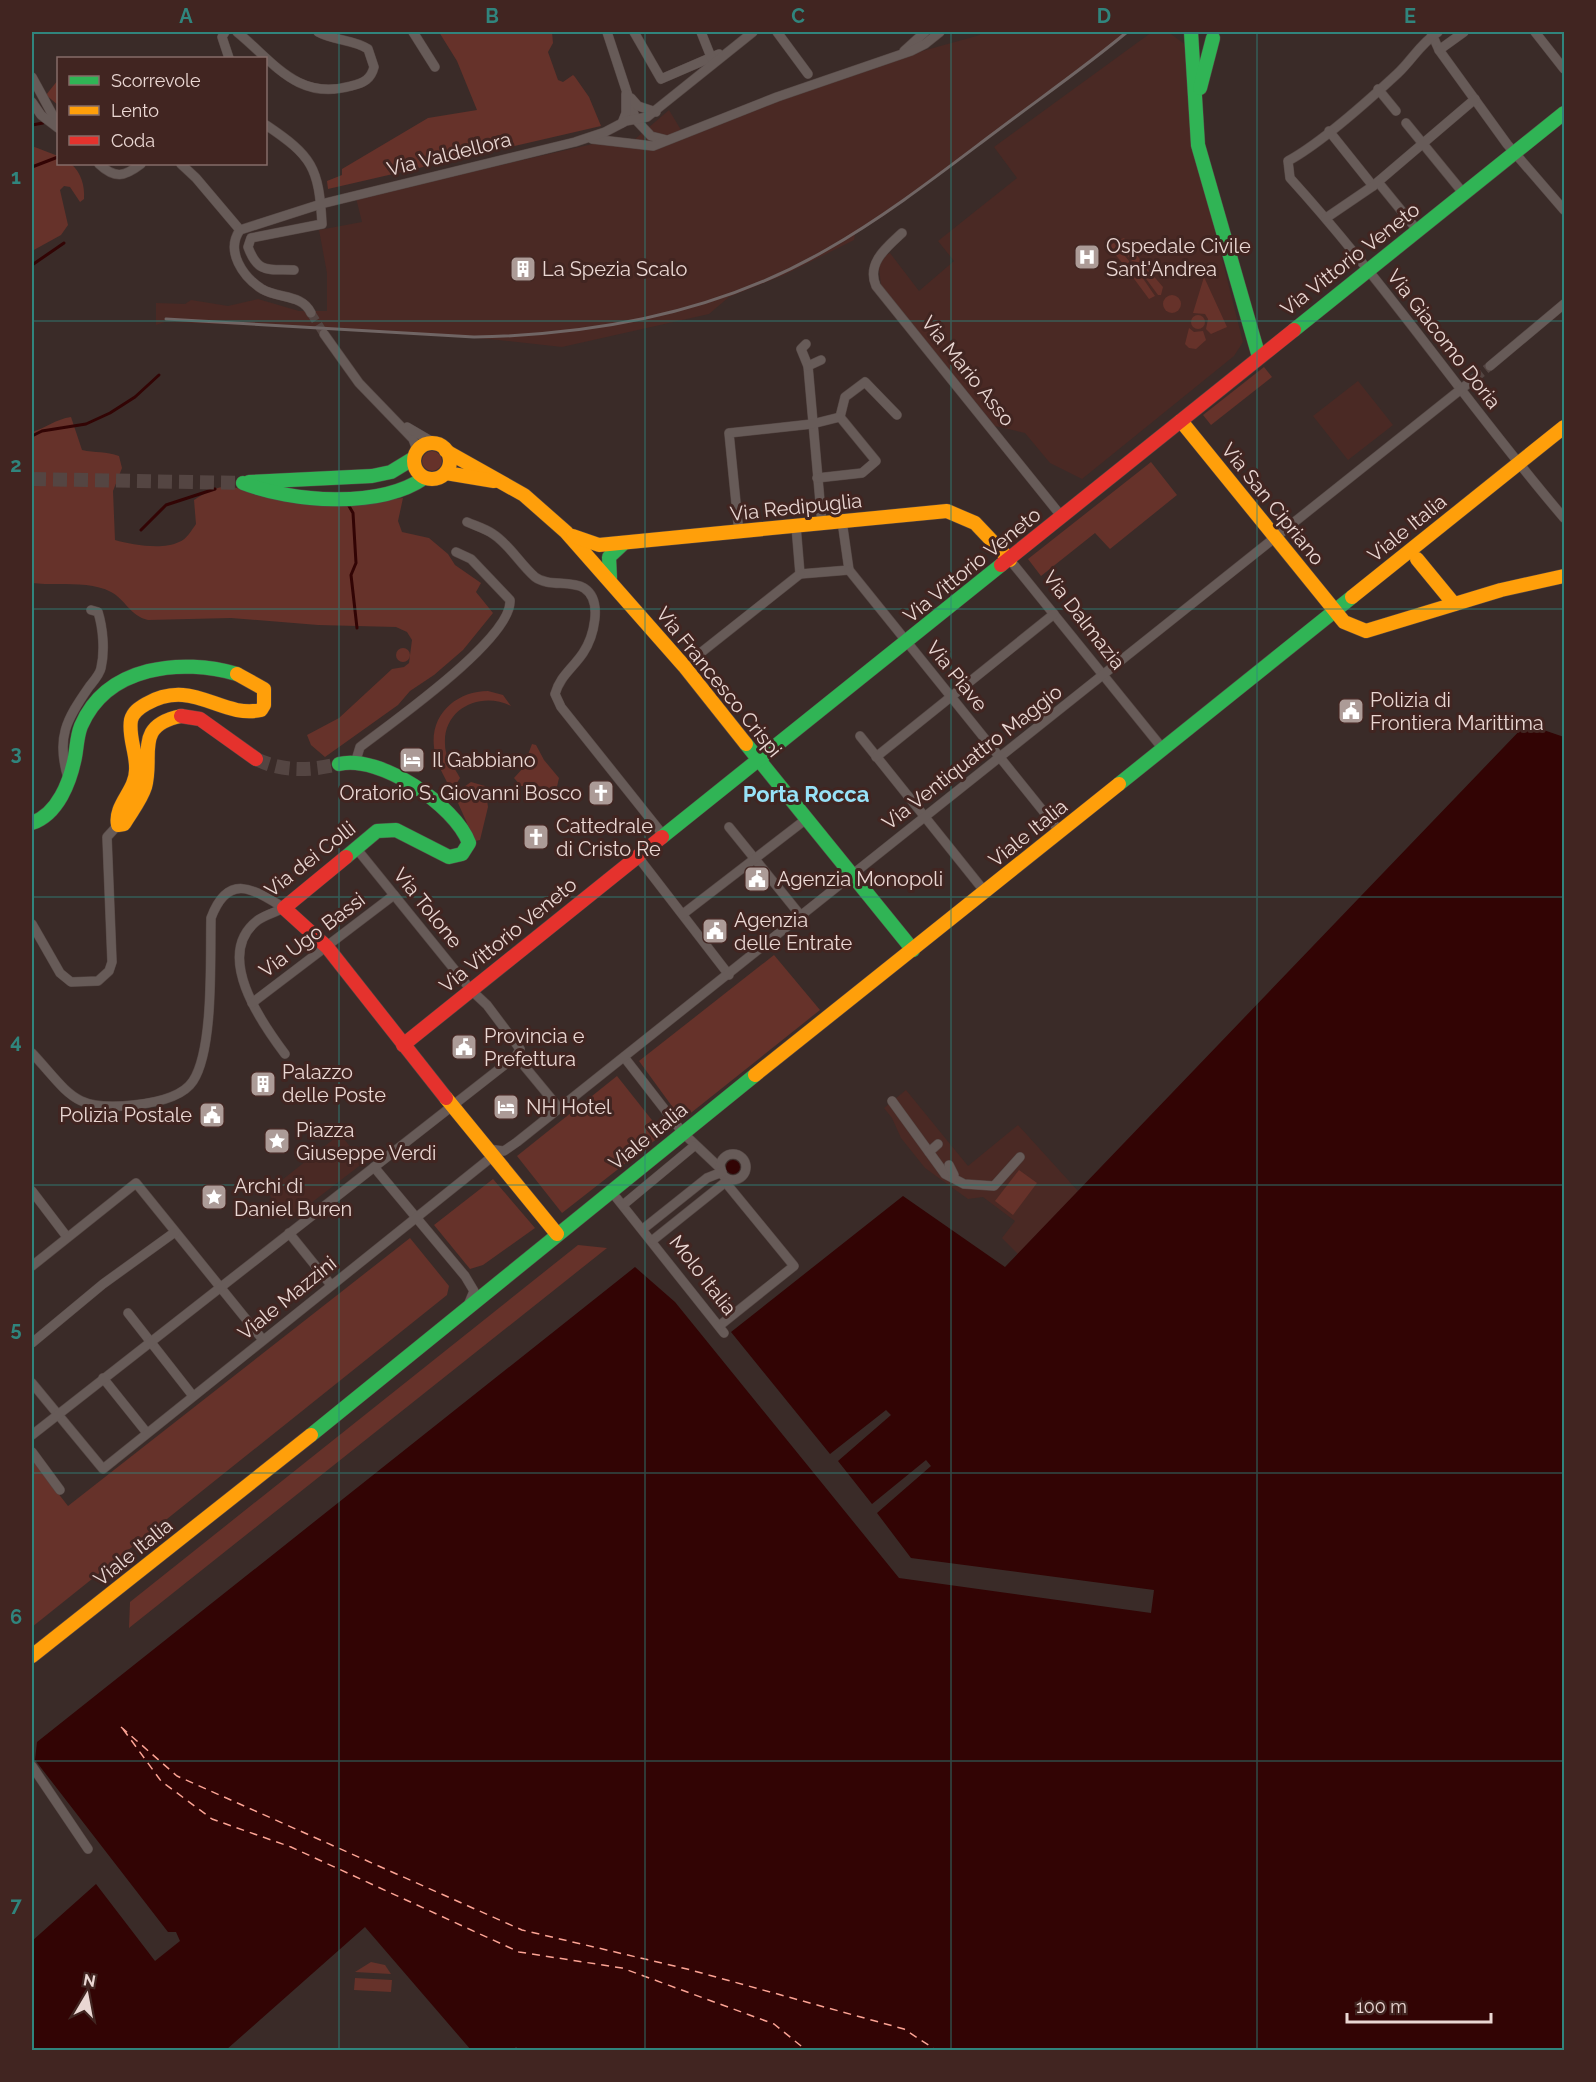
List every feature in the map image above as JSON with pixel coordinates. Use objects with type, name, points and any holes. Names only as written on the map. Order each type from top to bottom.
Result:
[{"type":"street","points":[[225,32],[222,37],[229,57]]},
{"type":"street","points":[[237,32],[267,57]]},
{"type":"street","points":[[267,57],[300,85],[328,91],[361,84],[368,79],[374,66],[368,49],[357,43],[318,32]]},
{"type":"street","points":[[413,32],[435,67]]},
{"type":"street","points":[[607,32],[636,120],[643,130],[657,139],[671,140]]},
{"type":"street","points":[[634,32],[661,79],[711,57],[724,54]]},
{"type":"street","points":[[701,32],[711,57]]},
{"type":"street","name":"Via Valdellora","points":[[240,230],[321,204],[586,138],[636,120],[656,112],[753,32]]},
{"type":"street","points":[[777,32],[808,74]]},
{"type":"street","name":"Via Valdellora","points":[[902,53],[925,32]]},
{"type":"street","points":[[928,42],[933,32]]},
{"type":"street","name":"Via Valdellora","points":[[586,138],[653,146],[740,110],[902,53],[928,42],[940,32]]},
{"type":"street","points":[[1191,32],[1201,39],[1218,35]]},
{"type":"street","points":[[1191,32],[1198,145],[1259,357]]},
{"type":"street","points":[[1438,50],[1464,32]]},
{"type":"street","points":[[1535,32],[1564,69]]},
{"type":"street","points":[[1418,231],[1329,131],[1398,73],[1422,42],[1434,33],[1438,50],[1515,152],[1564,210]]},
{"type":"street","points":[[1194,108],[1218,35]]},
{"type":"street","points":[[32,77],[57,124]]},
{"type":"street","points":[[1378,89],[1396,111]]},
{"type":"street","points":[[626,92],[638,106],[656,112]]},
{"type":"street","points":[[622,142],[618,135],[626,113],[626,92]]},
{"type":"street","points":[[1326,218],[1376,184],[1475,99]]},
{"type":"street","points":[[32,102],[40,115],[57,125]]},
{"type":"street","name":"Via Vittorio Veneto","points":[[407,1050],[471,990],[1010,560],[1564,112]]},
{"type":"street","points":[[1406,123],[1464,194]]},
{"type":"street","points":[[267,126],[289,140],[307,157],[321,204],[322,224],[252,238],[248,247],[254,262],[261,268],[294,270]]},
{"type":"street","points":[[635,145],[642,139],[643,130]]},
{"type":"street","name":"Via Giacomo Doria","points":[[1329,131],[1288,161],[1290,178],[1368,270],[1518,464],[1564,518]]},
{"type":"street","points":[[100,165],[115,176],[122,176],[139,165]]},
{"type":"street","points":[[182,165],[240,230],[235,241],[234,254],[248,276],[262,289],[304,302],[311,313]]},
{"type":"street","name":"Via Mario Asso","points":[[902,233],[876,262],[873,271],[876,286],[1062,517]]},
{"type":"street","points":[[1494,363],[1564,304]]},
{"type":"street","name":"Via Francesco Crispi","points":[[324,334],[359,384],[413,439],[416,454]]},
{"type":"street","points":[[806,344],[801,349],[808,366],[822,524]]},
{"type":"street","points":[[808,366],[821,360]]},
{"type":"street","name":"Via Ventiquattro Maggio","points":[[490,1153],[504,1151],[729,975],[1276,540],[1475,378]]},
{"type":"street","points":[[840,417],[845,397],[865,382],[897,415]]},
{"type":"street","points":[[739,533],[729,433],[812,424],[840,417]]},
{"type":"street","points":[[817,478],[862,473],[876,461],[840,417]]},
{"type":"street","name":"Via Francesco Crispi","points":[[397,421],[524,495],[566,532],[684,666],[805,820],[913,950]]},
{"type":"street","name":"Via San Cipriano","points":[[1181,421],[1344,622],[1366,631],[1501,590],[1564,576]]},
{"type":"street","name":"Viale Italia","points":[[32,1656],[1564,427]]},
{"type":"street","points":[[416,454],[416,470],[424,478],[434,479],[446,473],[450,461],[441,447],[426,444],[391,472],[372,476],[243,483],[273,492],[357,498],[388,496],[424,478]]},
{"type":"street","name":"Via Francesco Crispi","points":[[446,473],[502,482]]},
{"type":"street","name":"Via Redipuglia","points":[[566,532],[592,545],[739,533],[947,511],[961,512],[972,518]]},
{"type":"street","name":"Via Dalmazia","points":[[972,518],[1010,560],[1163,749]]},
{"type":"street","points":[[684,666],[792,578],[800,574],[849,570],[842,521]]},
{"type":"street","points":[[468,522],[494,534],[537,578],[585,589],[592,597],[594,623],[591,637],[583,652],[558,682],[555,694],[561,707],[664,836]]},
{"type":"street","points":[[796,526],[800,574]]},
{"type":"street","points":[[610,580],[606,565],[607,556],[624,543]]},
{"type":"street","points":[[339,764],[356,760],[360,747],[455,673],[508,617],[510,600],[471,560],[456,552]]},
{"type":"street","points":[[1417,559],[1454,604]]},
{"type":"street","name":"Via Piave","points":[[849,570],[1060,832]]},
{"type":"street","points":[[68,778],[62,747],[64,729],[70,714],[101,669],[102,625],[98,612],[91,610]]},
{"type":"street","points":[[876,757],[1054,614]]},
{"type":"street","points":[[32,823],[39,821],[52,810],[68,778],[83,723],[110,690],[131,676],[144,670],[192,666],[226,671],[264,689],[264,705],[248,714],[208,697],[188,694],[165,697],[136,710],[131,718],[129,734],[136,767],[136,779],[118,813],[118,825]]},
{"type":"street","points":[[32,924],[60,973],[71,982],[98,981],[110,970],[113,951],[107,837],[118,825],[124,824],[144,790],[145,746],[149,734],[175,716],[191,716],[200,719],[256,759]]},
{"type":"street","points":[[860,736],[985,892]]},
{"type":"street","name":"Via dei Colli","points":[[285,1054],[264,1026],[252,1004],[241,974],[243,937],[258,920],[284,908],[377,831],[389,829],[453,858],[462,854],[469,839],[464,828],[419,791],[356,760]]},
{"type":"street","points":[[683,914],[755,861],[805,820]]},
{"type":"street","points":[[729,828],[801,916]]},
{"type":"street","name":"Via Tolone","points":[[356,848],[471,990],[487,1005],[559,1108]]},
{"type":"street","points":[[638,857],[729,975]]},
{"type":"street","points":[[34,1057],[69,1094],[81,1103],[97,1107],[145,1103],[184,1090],[192,1082],[197,1072],[204,1047],[211,918],[218,900],[232,890],[244,889],[259,893],[284,908],[327,946],[407,1050],[557,1234]]},
{"type":"street","name":"Via Ugo Bassi","points":[[252,1004],[394,895]]},
{"type":"street","points":[[32,1435],[518,1052]]},
{"type":"street","points":[[624,1057],[683,1133],[724,1176]]},
{"type":"street","points":[[892,1101],[945,1174],[964,1184],[994,1186],[1020,1157]]},
{"type":"street","points":[[929,1152],[938,1144]]},
{"type":"street","points":[[623,1205],[694,1146]]},
{"type":"street","name":"Viale Mazzini","points":[[56,1415],[103,1469],[417,1217],[490,1153]]},
{"type":"street","points":[[949,1165],[954,1175],[953,1178]]},
{"type":"street","points":[[374,1167],[465,1276],[474,1292],[467,1308]]},
{"type":"street","points":[[643,1229],[707,1178],[724,1176]]},
{"type":"street","points":[[653,1240],[724,1176]]},
{"type":"street","name":"Molo Italia","points":[[612,1191],[722,1329],[794,1266],[724,1176]]},
{"type":"street","points":[[32,1266],[136,1183],[263,1340]]},
{"type":"street","points":[[32,1191],[67,1237]]},
{"type":"street","points":[[32,1342],[103,1284],[175,1232]]},
{"type":"street","points":[[289,1233],[331,1286]]},
{"type":"street","name":"Viale Italia","points":[[418,1348],[428,1328],[500,1270],[516,1268]]},
{"type":"street","points":[[128,1313],[193,1396]]},
{"type":"street","points":[[104,1378],[147,1433]]},
{"type":"street","points":[[32,1383],[56,1415]]},
{"type":"street","points":[[32,1452],[60,1490]]},
{"type":"street","points":[[32,1766],[88,1849]]},
{"type":"shaded area","points":[[439,32],[552,32],[553,43],[548,52],[558,80],[563,82],[573,75],[575,77],[589,97],[601,126],[328,189],[327,181],[342,175],[342,169],[428,118],[477,110],[457,61]]},
{"type":"shaded area","points":[[980,32],[1127,32],[888,213],[855,234],[854,240],[784,275],[729,297],[709,314],[562,347],[489,339],[318,328],[165,322],[156,325],[156,303],[185,304],[191,300],[228,306],[258,299],[299,311],[327,311],[327,273],[319,230],[362,222],[356,198],[606,141],[634,140],[669,110],[681,130],[822,79],[980,35]]},
{"type":"shaded area","name":"Ospedale Civile Sant'Andrea","points":[[1152,32],[1168,32],[1186,45],[1193,144],[1243,342],[1234,356],[1082,479],[1050,463],[1025,433],[995,426],[881,285],[878,260],[890,253],[919,291],[954,261],[938,241],[1017,178],[994,147]]},
{"type":"shaded area","points":[[57,81],[57,104],[46,95]]},
{"type":"shaded area","points":[[32,146],[57,156],[57,165],[74,167],[83,184],[84,199],[80,202],[70,187],[64,186],[60,190],[68,225],[61,235],[32,251]]},
{"type":"shaded area","points":[[1124,238],[1142,263],[1132,261],[1116,241]]},
{"type":"shaded area","points":[[1114,243],[1129,261],[1130,272],[1108,246]]},
{"type":"shaded area","points":[[1144,265],[1163,287],[1161,295],[1158,295],[1144,276]]},
{"type":"shaded area","points":[[1132,276],[1142,277],[1155,296],[1149,299]]},
{"type":"shaded area","points":[[1204,277],[1227,327],[1211,334],[1206,329],[1208,319],[1205,314],[1193,313]]},
{"type":"shaded area","points":[[1172,295],[1178,298],[1181,304],[1178,310],[1172,313],[1166,310],[1163,304],[1166,298]]},
{"type":"shaded area","points":[[1195,315],[1201,315],[1205,322],[1201,329],[1195,329],[1191,325],[1191,319]]},
{"type":"shaded area","points":[[1189,328],[1194,332],[1203,331],[1206,340],[1196,349],[1189,348],[1185,344]]},
{"type":"shaded area","points":[[1264,367],[1272,377],[1211,425],[1203,415]]},
{"type":"shaded area","points":[[1358,381],[1393,425],[1348,460],[1313,416]]},
{"type":"shaded area","points":[[71,417],[82,450],[119,456],[122,468],[113,491],[115,540],[156,546],[182,541],[196,524],[194,500],[207,492],[228,486],[260,496],[299,502],[351,503],[403,498],[398,521],[402,532],[429,538],[448,554],[455,565],[481,583],[476,592],[493,613],[463,650],[434,675],[410,691],[398,705],[325,757],[311,745],[307,735],[339,718],[392,669],[404,667],[409,663],[412,640],[407,632],[396,627],[318,625],[231,618],[148,620],[137,615],[116,595],[102,588],[32,583],[32,432]]},
{"type":"shaded area","points":[[428,451],[436,451],[442,457],[442,465],[436,471],[428,471],[422,465],[422,457]]},
{"type":"shaded area","points":[[1151,462],[1177,495],[1110,549],[1095,533],[1041,576],[1028,559]]},
{"type":"shaded area","points":[[403,648],[408,650],[410,655],[408,660],[403,662],[398,660],[396,655],[398,650]]},
{"type":"shaded area","points":[[488,691],[503,695],[511,706],[500,702],[477,702],[457,712],[450,721],[446,731],[445,749],[460,778],[455,786],[449,786],[435,752],[436,724],[441,715],[456,700],[466,695]]},
{"type":"shaded area","points":[[1526,724],[1564,737],[1564,2050],[520,2050],[516,2047],[513,2050],[471,2050],[365,1927],[226,2050],[32,2050],[32,1941],[96,1884],[155,1961],[180,1941],[176,1932],[168,1932],[35,1760],[37,1742],[635,1267],[675,1302],[899,1578],[1151,1613],[1154,1590],[911,1558],[877,1513],[931,1466],[926,1460],[872,1504],[838,1461],[891,1415],[886,1410],[830,1454],[731,1332],[903,1196],[1005,1267]]},
{"type":"shaded area","points":[[532,744],[536,745],[544,760],[559,778],[556,791],[538,786],[521,786],[514,778],[523,768]]},
{"type":"shaded area","points":[[471,782],[485,786],[491,798],[487,800],[488,807],[480,840],[475,841],[454,794]]},
{"type":"shaded area","points":[[774,955],[820,1010],[682,1120],[639,1061]]},
{"type":"shaded area","points":[[617,1076],[663,1134],[562,1213],[517,1156]]},
{"type":"shaded area","points":[[906,1090],[968,1166],[1018,1125],[1078,1191],[1018,1254],[1002,1238],[1015,1221],[983,1197],[968,1199],[925,1168],[901,1138],[892,1118],[884,1108]]},
{"type":"shaded area","points":[[340,1134],[363,1163],[289,1220],[267,1192]]},
{"type":"shaded area","points":[[733,1160],[738,1162],[740,1167],[738,1172],[733,1174],[728,1172],[726,1167],[728,1162]]},
{"type":"shaded area","points":[[1019,1170],[1037,1183],[1013,1215],[995,1201]]},
{"type":"shaded area","points":[[493,1179],[535,1228],[483,1265],[470,1269],[434,1225]]},
{"type":"shaded area","points":[[410,1238],[449,1286],[447,1295],[32,1627],[32,1460],[68,1506]]},
{"type":"shaded area","points":[[578,1245],[607,1248],[129,1628],[130,1602]]},
{"type":"shaded area","points":[[371,1962],[385,1965],[391,1974],[355,1972]]},
{"type":"shaded area","points":[[355,1978],[392,1980],[391,1992],[354,1990]]},
{"type":"waterway","points":[[32,125],[43,123]]},
{"type":"waterway","points":[[32,167],[57,157]]},
{"type":"waterway","points":[[32,265],[64,243]]},
{"type":"waterway","points":[[32,436],[42,431],[86,424],[110,413],[135,397],[159,375]]},
{"type":"waterway","points":[[141,530],[166,505],[215,489]]},
{"type":"waterway","points":[[349,506],[353,513],[356,563],[351,575],[357,628]]},
{"type":"ferry route","points":[[121,1727],[177,1776],[522,1930],[687,1969],[904,2029],[936,2050]]},
{"type":"ferry route","points":[[123,1729],[161,1781],[212,1819],[291,1847],[519,1952],[622,1968],[774,2024],[806,2050]]},
{"type":"tunnel","points":[[311,313],[324,334]]},
{"type":"tunnel","points":[[1475,378],[1490,366]]},
{"type":"tunnel","points":[[32,479],[243,483]]},
{"type":"tunnel","points":[[256,759],[276,766],[296,769],[339,764]]},
{"type":"railway","points":[[166,319],[474,337],[520,335],[611,325],[700,304],[785,271],[869,224],[930,181],[1127,32]]},
{"type":"traffic: fast","points":[[1191,32],[1198,145],[1259,357]]},
{"type":"traffic: fast","points":[[1200,88],[1213,38]]},
{"type":"traffic: fast","points":[[1294,330],[1564,113]]},
{"type":"traffic: fast","points":[[249,482],[372,476],[391,472],[414,458]]},
{"type":"traffic: fast","points":[[243,483],[286,495],[335,499],[384,495],[424,478]]},
{"type":"traffic: fast","points":[[610,578],[609,557],[624,543]]},
{"type":"traffic: fast","points":[[662,837],[1001,565]]},
{"type":"traffic: fast","points":[[1119,784],[1352,597]]},
{"type":"traffic: fast","points":[[32,823],[41,819],[56,805],[73,767],[81,726],[93,706],[109,690],[127,679],[148,671],[170,667],[216,669],[237,674]]},
{"type":"traffic: fast","points":[[746,744],[913,950]]},
{"type":"traffic: fast","points":[[339,764],[355,763],[374,767],[414,786],[448,813],[461,828],[469,843],[462,854],[449,857],[396,830],[377,831],[346,857]]},
{"type":"traffic: fast","points":[[311,1435],[755,1075]]},
{"type":"traffic: slow","points":[[1181,421],[1344,622],[1366,631],[1501,590],[1564,576]]},
{"type":"traffic: slow","points":[[1352,597],[1564,427]]},
{"type":"traffic: slow","points":[[432,443],[445,448],[450,461],[445,474],[432,479],[419,474],[414,461],[419,448],[432,443]]},
{"type":"traffic: slow","points":[[446,451],[524,495],[566,532],[684,666],[746,744]]},
{"type":"traffic: slow","points":[[446,473],[494,481]]},
{"type":"traffic: slow","points":[[573,536],[599,545],[947,511],[975,523],[1010,560]]},
{"type":"traffic: slow","points":[[1417,559],[1454,604]]},
{"type":"traffic: slow","points":[[181,716],[166,721],[156,727],[151,734],[148,743],[145,787],[124,824],[118,825],[119,811],[135,778],[136,764],[130,726],[135,712],[146,704],[163,697],[178,695],[192,696],[233,709],[261,710],[264,705],[264,689],[237,674]]},
{"type":"traffic: slow","points":[[755,1075],[1119,784]]},
{"type":"traffic: slow","points":[[446,1098],[557,1234]]},
{"type":"traffic: slow","points":[[32,1656],[311,1435]]},
{"type":"traffic: jam","points":[[1001,565],[1294,330]]},
{"type":"traffic: jam","points":[[181,716],[200,719],[256,759]]},
{"type":"traffic: jam","points":[[403,1045],[662,837]]},
{"type":"traffic: jam","points":[[346,857],[284,908],[327,947],[446,1098]]},
{"type":"place","name":"Ospedale Civile Sant'Andrea","points":[[1087,257]]},
{"type":"place","name":"La Spezia Scalo","points":[[523,269]]},
{"type":"place","name":"Polizia di Frontiera Marittima","points":[[1351,711]]},
{"type":"place","name":"Il Gabbiano","points":[[412,760]]},
{"type":"place","name":"Oratorio S. Giovanni Bosco","points":[[601,793]]},
{"type":"place","name":"Cattedrale di Cristo Re","points":[[536,837]]},
{"type":"place","name":"Agenzia Monopoli","points":[[757,879]]},
{"type":"place","name":"Agenzia delle Entrate","points":[[715,931]]},
{"type":"place","name":"Provincia e Prefettura","points":[[464,1047]]},
{"type":"place","name":"Palazzo delle Poste","points":[[263,1084]]},
{"type":"place","name":"NH Hotel","points":[[506,1107]]},
{"type":"place","name":"Polizia Postale","points":[[212,1115]]},
{"type":"place","name":"Piazza Giuseppe Verdi","points":[[277,1141]]},
{"type":"place","name":"Archi di Daniel Buren","points":[[214,1197]]},
{"type":"district","name":"Porta Rocca","points":[[806,794]]}]
